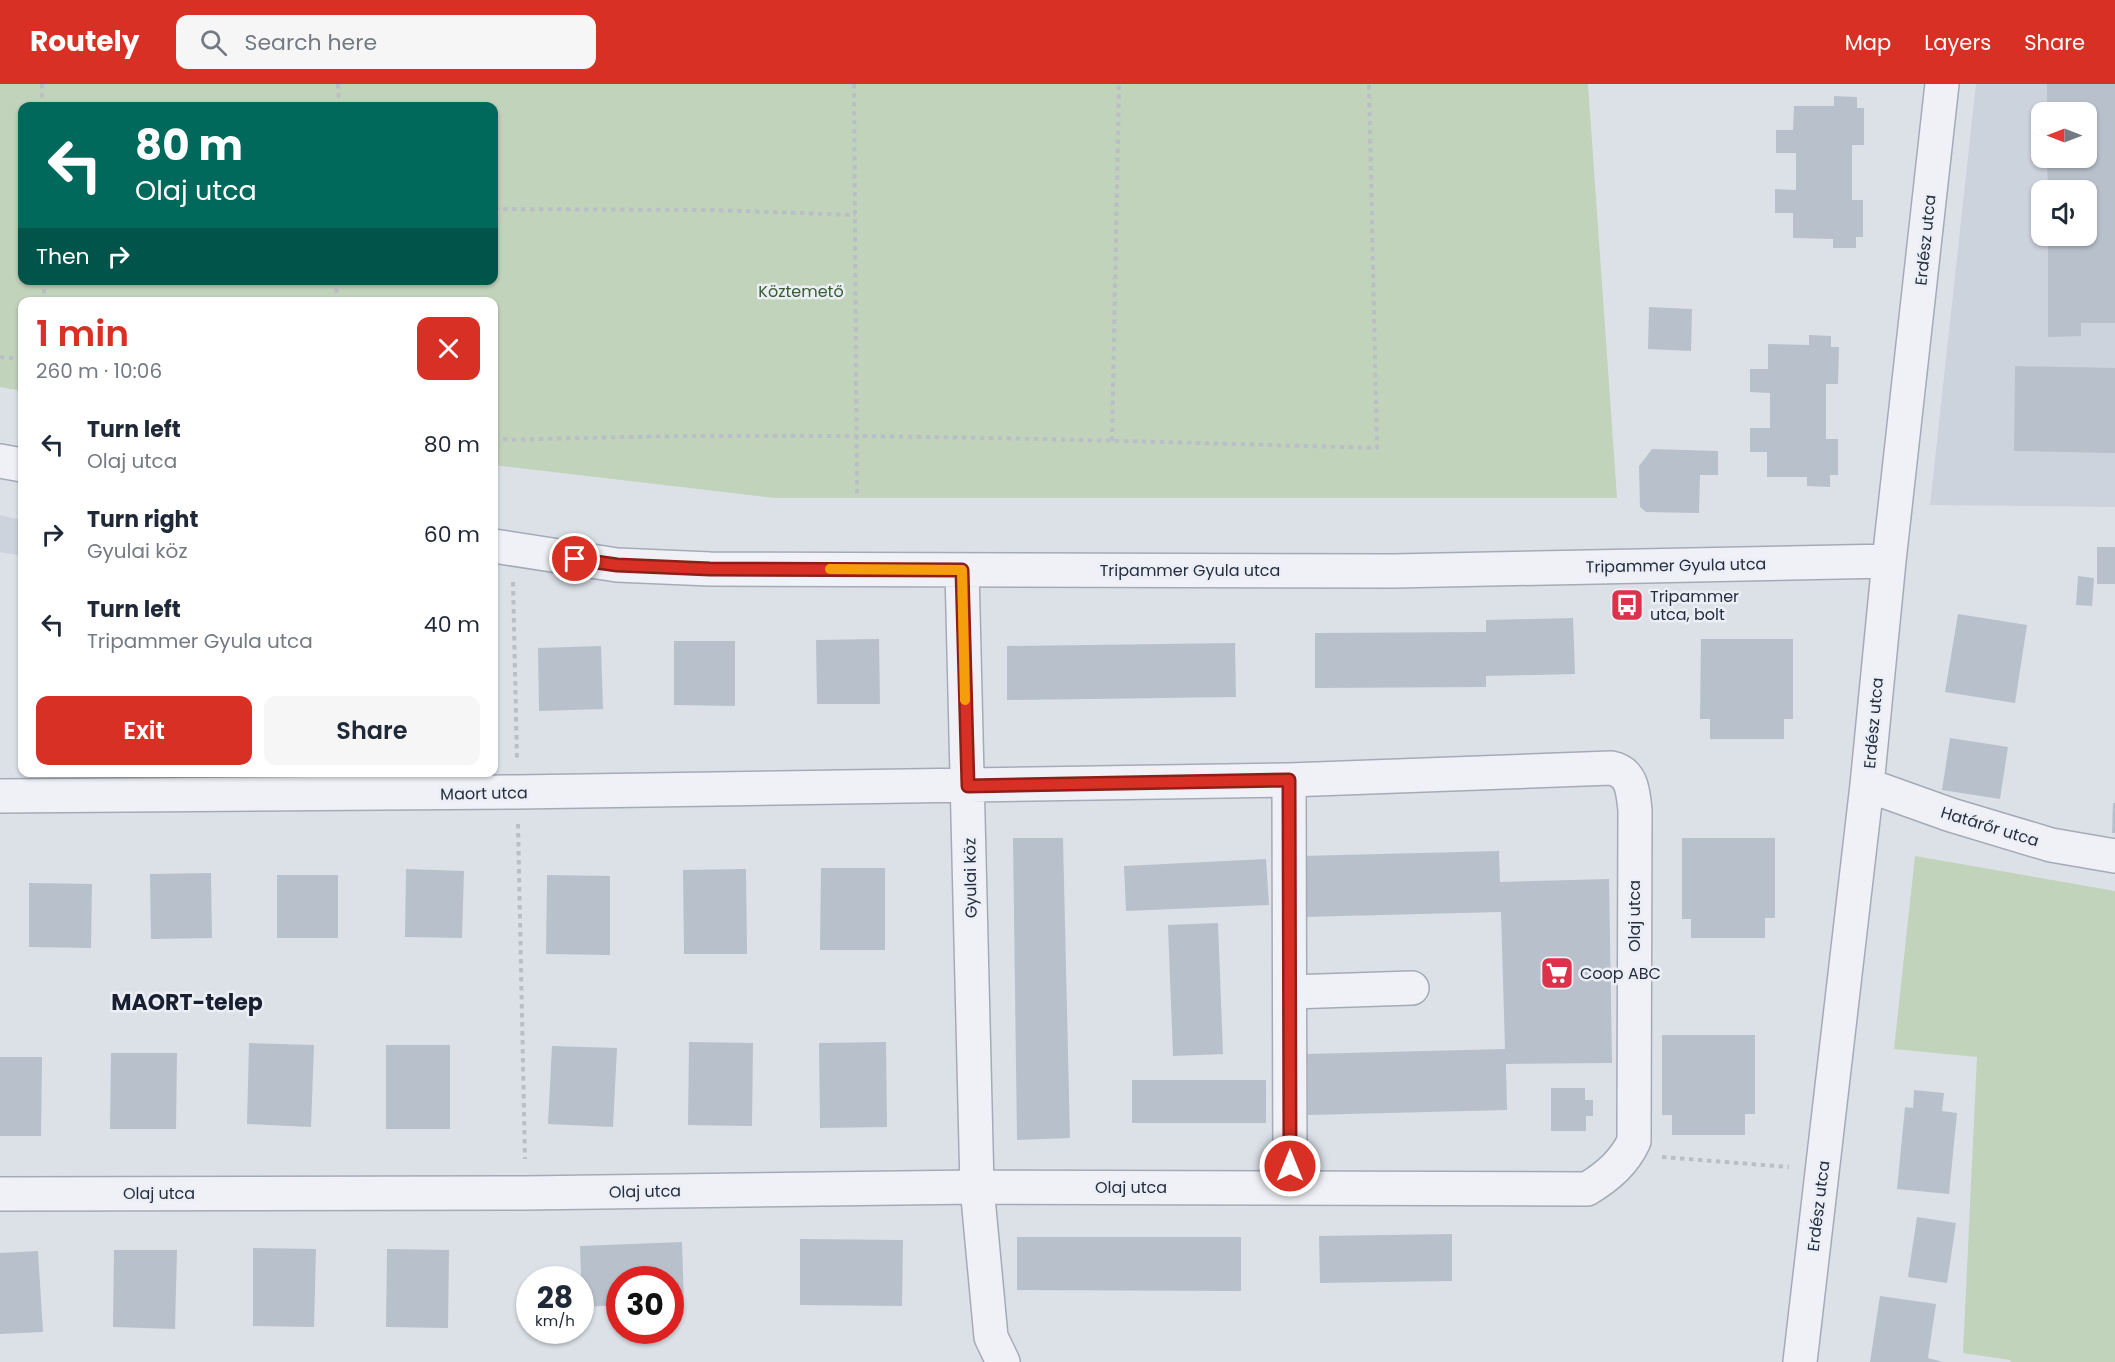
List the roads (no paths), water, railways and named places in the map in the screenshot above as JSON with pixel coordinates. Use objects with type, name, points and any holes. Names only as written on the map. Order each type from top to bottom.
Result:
[{"type":"street","name":"Erdész utca","points":[[1800,1362],[1867,785],[1889,561],[1942,84]]},
{"type":"street","points":[[0,461],[18,464]]},
{"type":"street","name":"Tripammer Gyula utca","points":[[503,548],[617,565],[710,569],[1394,571],[1889,561]]},
{"type":"street","name":"Gyulai köz","points":[[962,570],[976,1187],[991,1337],[1003,1362]]},
{"type":"street","name":"Olaj utca","points":[[0,1194],[525,1193],[976,1187],[1581,1190],[1601,1181],[1627,1155],[1634,1141],[1635,810],[1631,783],[1625,774],[1617,769],[1289,780],[968,786]]},
{"type":"street","points":[[1289,780],[1290,1187]]},
{"type":"street","name":"Határőr utca","points":[[1867,785],[1951,815],[2051,845],[2115,856]]},
{"type":"street","name":"Maort utca","points":[[0,796],[968,786]]},
{"type":"street","points":[[1290,992],[1412,988]]},
{"type":"place","name":"Tripammer utca, bolt","points":[[1627,605]]},
{"type":"place","name":"Coop ABC","points":[[1557,973]]},
{"type":"district","name":"MAORT-telep","points":[[187,1002]]},
{"type":"park label","name":"Köztemető","points":[[801,291]]}]
